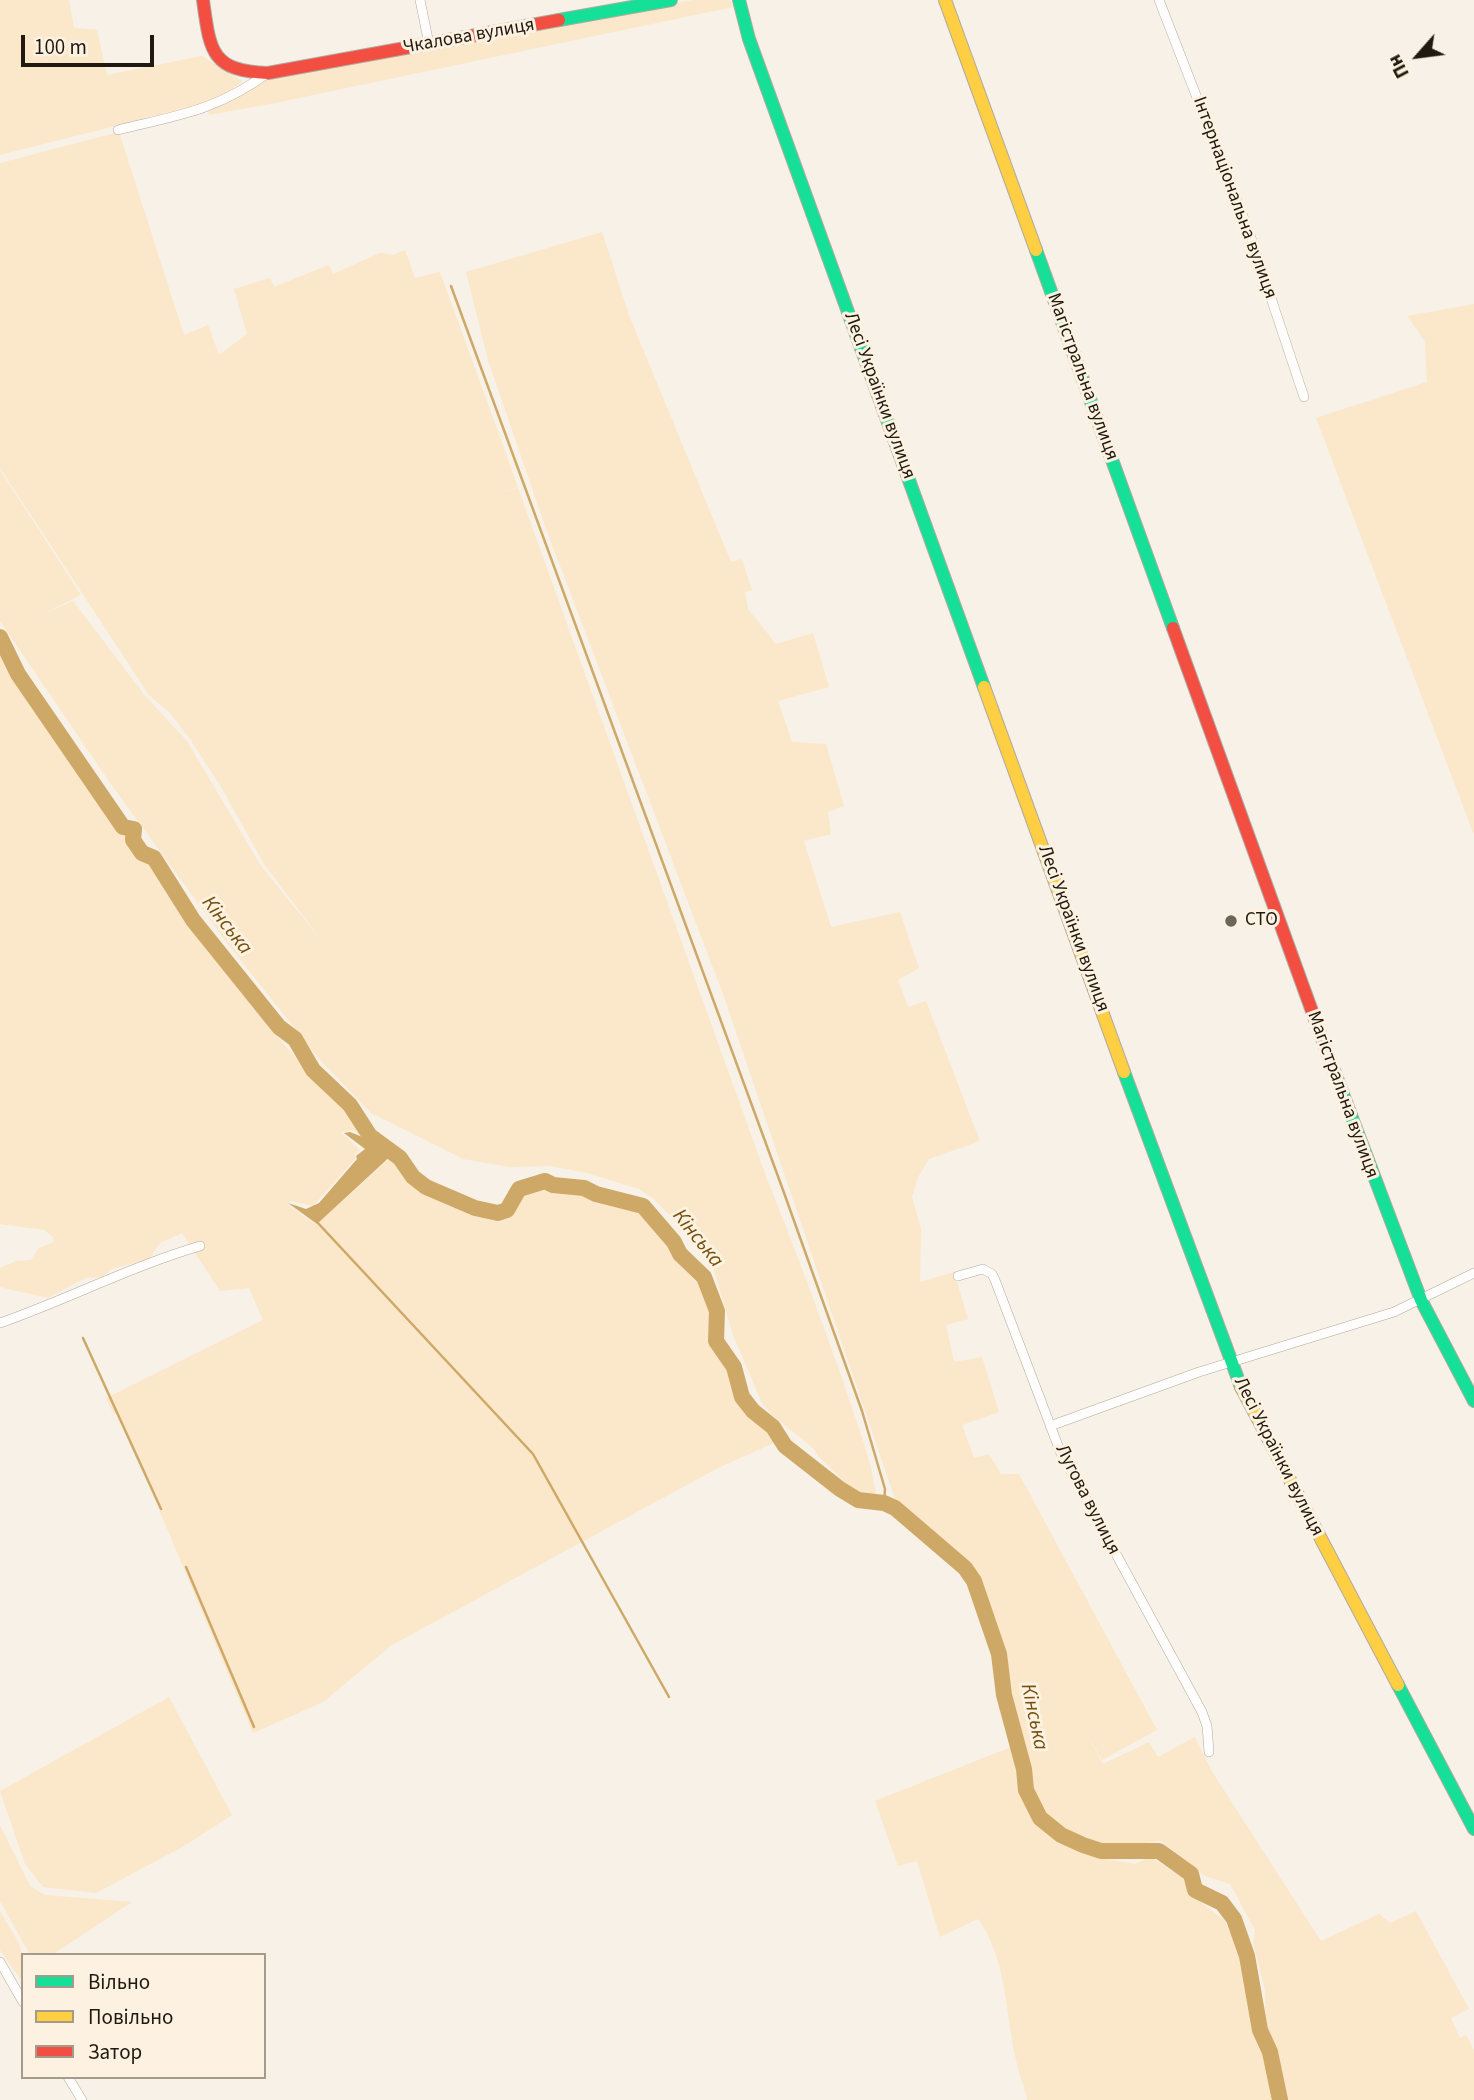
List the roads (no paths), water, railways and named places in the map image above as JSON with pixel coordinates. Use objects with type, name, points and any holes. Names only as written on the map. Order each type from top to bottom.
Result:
[{"type":"street","name":"Чкалова вулиця","points":[[203,0],[209,49],[225,65],[240,74],[268,74],[648,2],[671,0]]},
{"type":"street","points":[[420,0],[429,44]]},
{"type":"street","name":"Лесі Українки вулиця","points":[[739,0],[758,65],[1230,1363],[1259,1424],[1474,1829]]},
{"type":"street","name":"Магістральна вулиця","points":[[945,0],[1369,1169],[1421,1300],[1474,1401]]},
{"type":"street","name":"Інтернаціональна вулиця","points":[[1159,0],[1248,229],[1304,397]]},
{"type":"street","name":"Чкалова вулиця","points":[[118,130],[206,109],[238,95],[268,74]]},
{"type":"street","points":[[0,1323],[57,1303],[152,1261],[201,1246]]},
{"type":"street","name":"Лугова вулиця","points":[[958,1276],[983,1269],[992,1273],[1050,1426],[1083,1497],[1202,1712],[1207,1726],[1209,1752]]},
{"type":"street","points":[[1050,1426],[1230,1363],[1395,1312],[1474,1273]]},
{"type":"street","points":[[0,1962],[21,1999]]},
{"type":"street","points":[[69,2079],[82,2100]]},
{"type":"waterway","points":[[451,286],[862,1411],[885,1489],[884,1503]]},
{"type":"waterway","name":"Кінська","points":[[0,637],[18,674],[123,827],[134,829],[133,840],[142,853],[154,858],[193,920],[279,1027],[295,1039],[313,1070],[350,1105],[370,1136],[400,1158],[413,1177],[426,1187],[475,1208],[498,1213],[507,1210],[519,1189],[545,1181],[553,1185],[584,1188],[596,1194],[643,1206],[674,1242],[680,1254],[704,1277],[717,1311],[716,1341],[734,1367],[742,1397],[753,1411],[773,1427],[785,1446],[840,1489],[858,1500],[884,1503],[895,1508],[965,1568],[974,1581],[999,1654],[1004,1695],[1024,1769],[1026,1790],[1040,1818],[1061,1835],[1101,1851],[1159,1851],[1191,1874],[1195,1890],[1222,1903],[1234,1919],[1247,1956],[1260,2030],[1270,2052],[1280,2100]]},
{"type":"waterway","points":[[317,1222],[533,1454],[669,1697]]},
{"type":"waterway","points":[[83,1338],[161,1509]]},
{"type":"waterway","points":[[186,1567],[254,1727]]},
{"type":"place","name":"СТО","points":[[1231,921]]}]
